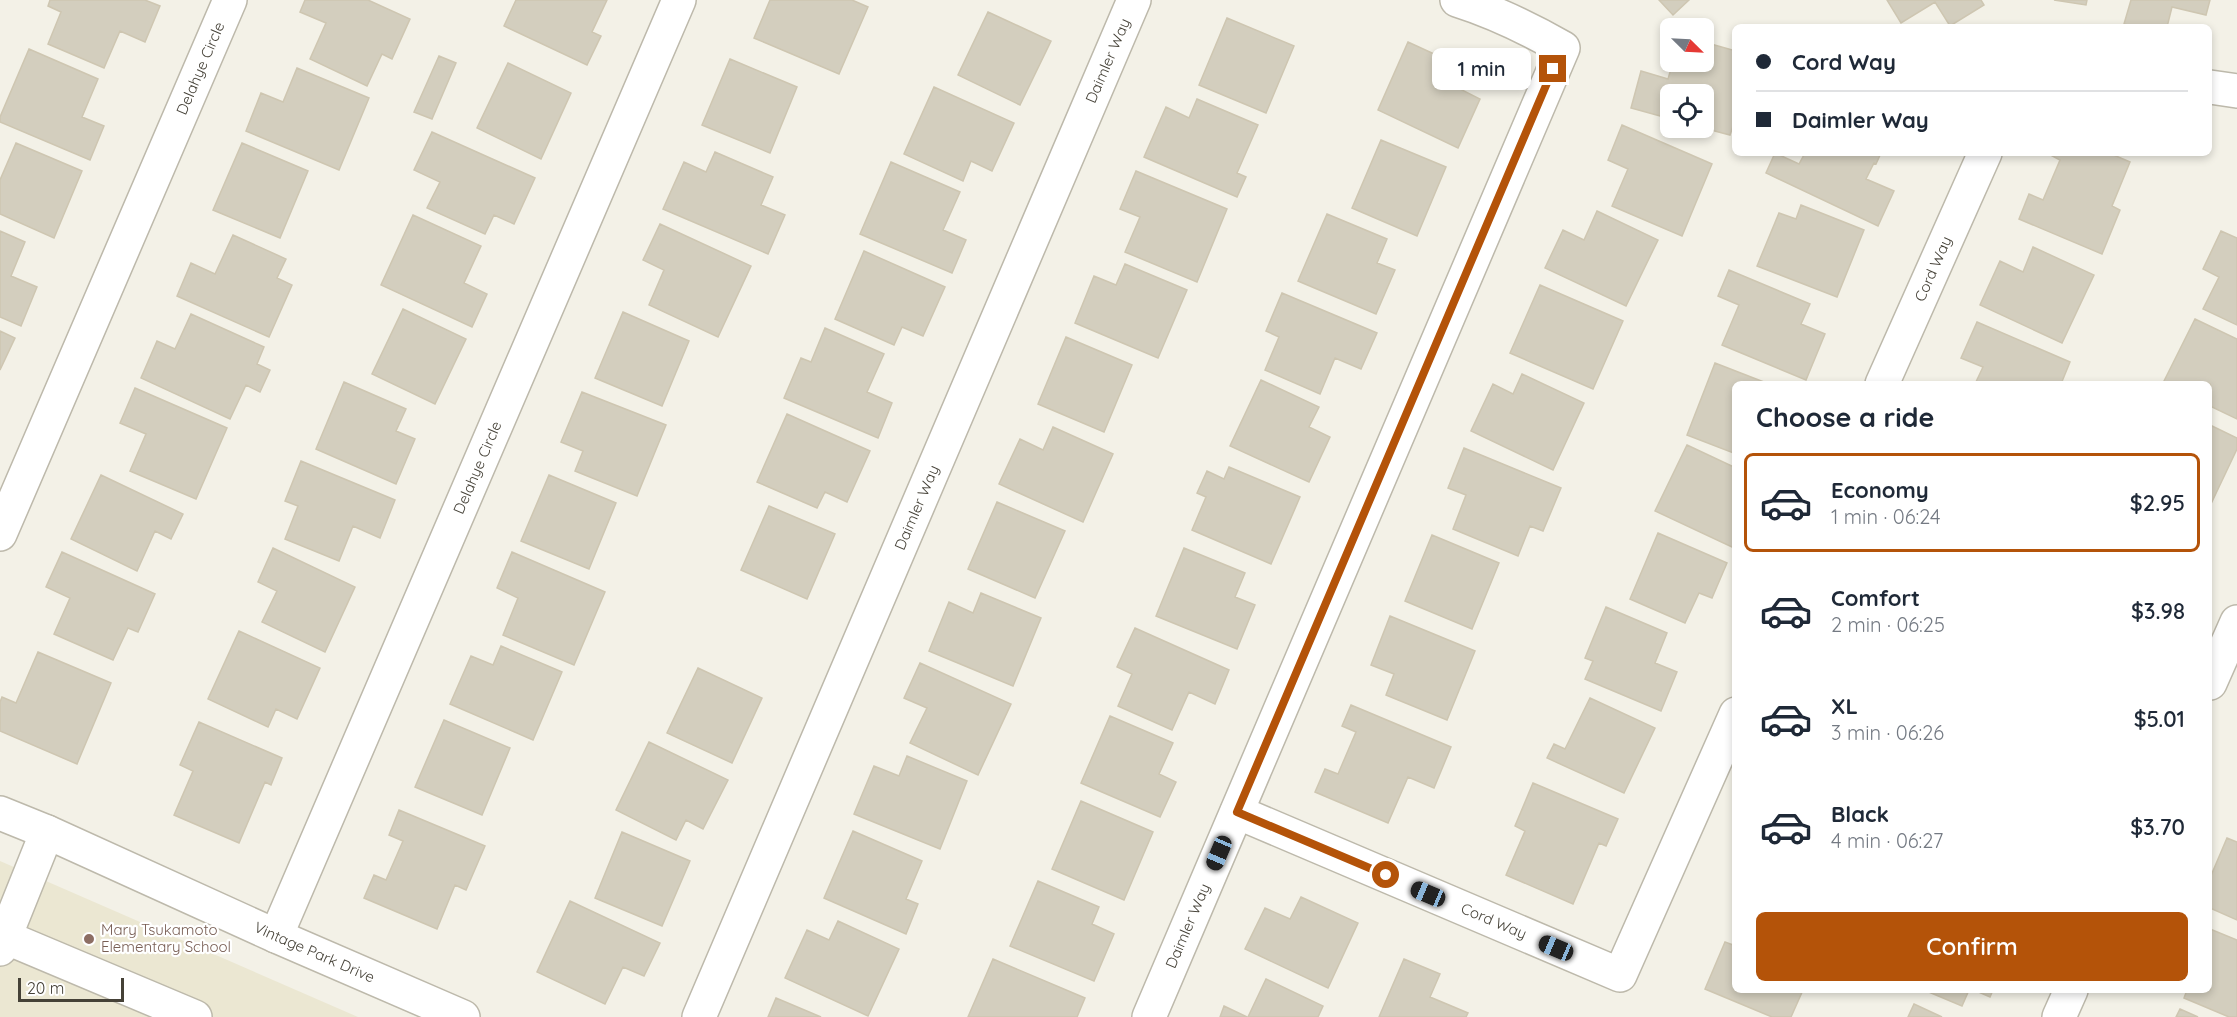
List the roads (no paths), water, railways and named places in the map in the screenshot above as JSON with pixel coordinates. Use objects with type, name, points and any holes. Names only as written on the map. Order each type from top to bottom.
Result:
[{"type":"street","name":"Delahye Circle","points":[[0,534],[230,0]]},
{"type":"street","name":"Delahye Circle","points":[[276,936],[679,0]]},
{"type":"street","name":"Daimler Way","points":[[699,1017],[1134,0]]},
{"type":"street","name":"Daimler Way","points":[[1149,1017],[1563,48],[1528,27],[1491,10],[1457,0]]},
{"type":"street","points":[[2212,87],[2237,91]]},
{"type":"street","name":"Cord Way","points":[[1883,381],[1983,156]]},
{"type":"street","points":[[2212,678],[2237,622]]},
{"type":"street","name":"Cord Way","points":[[1237,812],[1620,975],[1732,723]]},
{"type":"street","name":"Vintage Park Drive","points":[[0,813],[276,936],[398,1004],[463,1017]]},
{"type":"street","points":[[47,832],[3,943],[195,1017]]},
{"type":"street","points":[[2059,1017],[2071,993]]},
{"type":"place","name":"Mary Tsukamoto Elementary School","points":[[89,939]]}]
